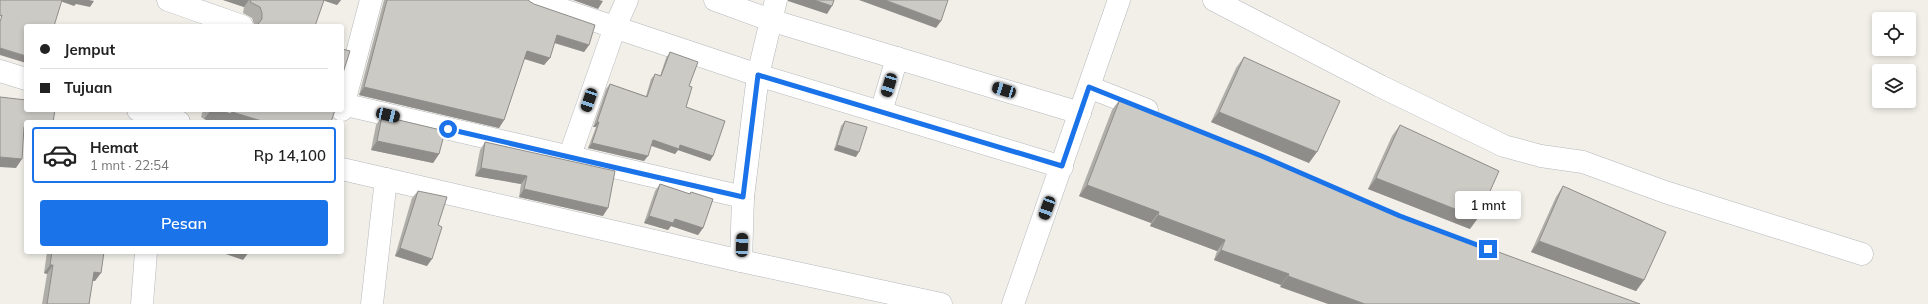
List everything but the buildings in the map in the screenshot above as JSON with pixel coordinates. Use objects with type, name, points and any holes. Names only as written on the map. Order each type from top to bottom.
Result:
[{"type":"street","points":[[168,0],[236,24]]},
{"type":"street","points":[[344,94],[348,63],[370,0]]},
{"type":"street","points":[[534,0],[758,75],[1062,166]]},
{"type":"street","points":[[569,158],[615,27],[627,0]]},
{"type":"street","points":[[715,0],[773,10],[897,58],[1080,113]]},
{"type":"street","points":[[1013,304],[1119,0]]},
{"type":"street","points":[[1214,0],[1380,86],[1504,146],[1541,156],[1583,162],[1665,192],[1862,254]]},
{"type":"street","points":[[741,261],[743,197],[758,75],[773,10]]},
{"type":"street","points":[[881,112],[897,58]]},
{"type":"street","points":[[0,72],[24,78]]},
{"type":"street","points":[[1089,87],[1169,119]]},
{"type":"street","points":[[344,110],[569,158],[743,197]]},
{"type":"street","points":[[144,115],[170,120]]},
{"type":"street","points":[[344,169],[741,261],[942,304]]},
{"type":"street","points":[[372,304],[386,179]]},
{"type":"street","points":[[142,304],[146,254]]},
{"type":"route","points":[[448,129],[743,197],[758,75],[1062,166],[1089,87],[1264,157],[1400,216],[1488,249]]}]
